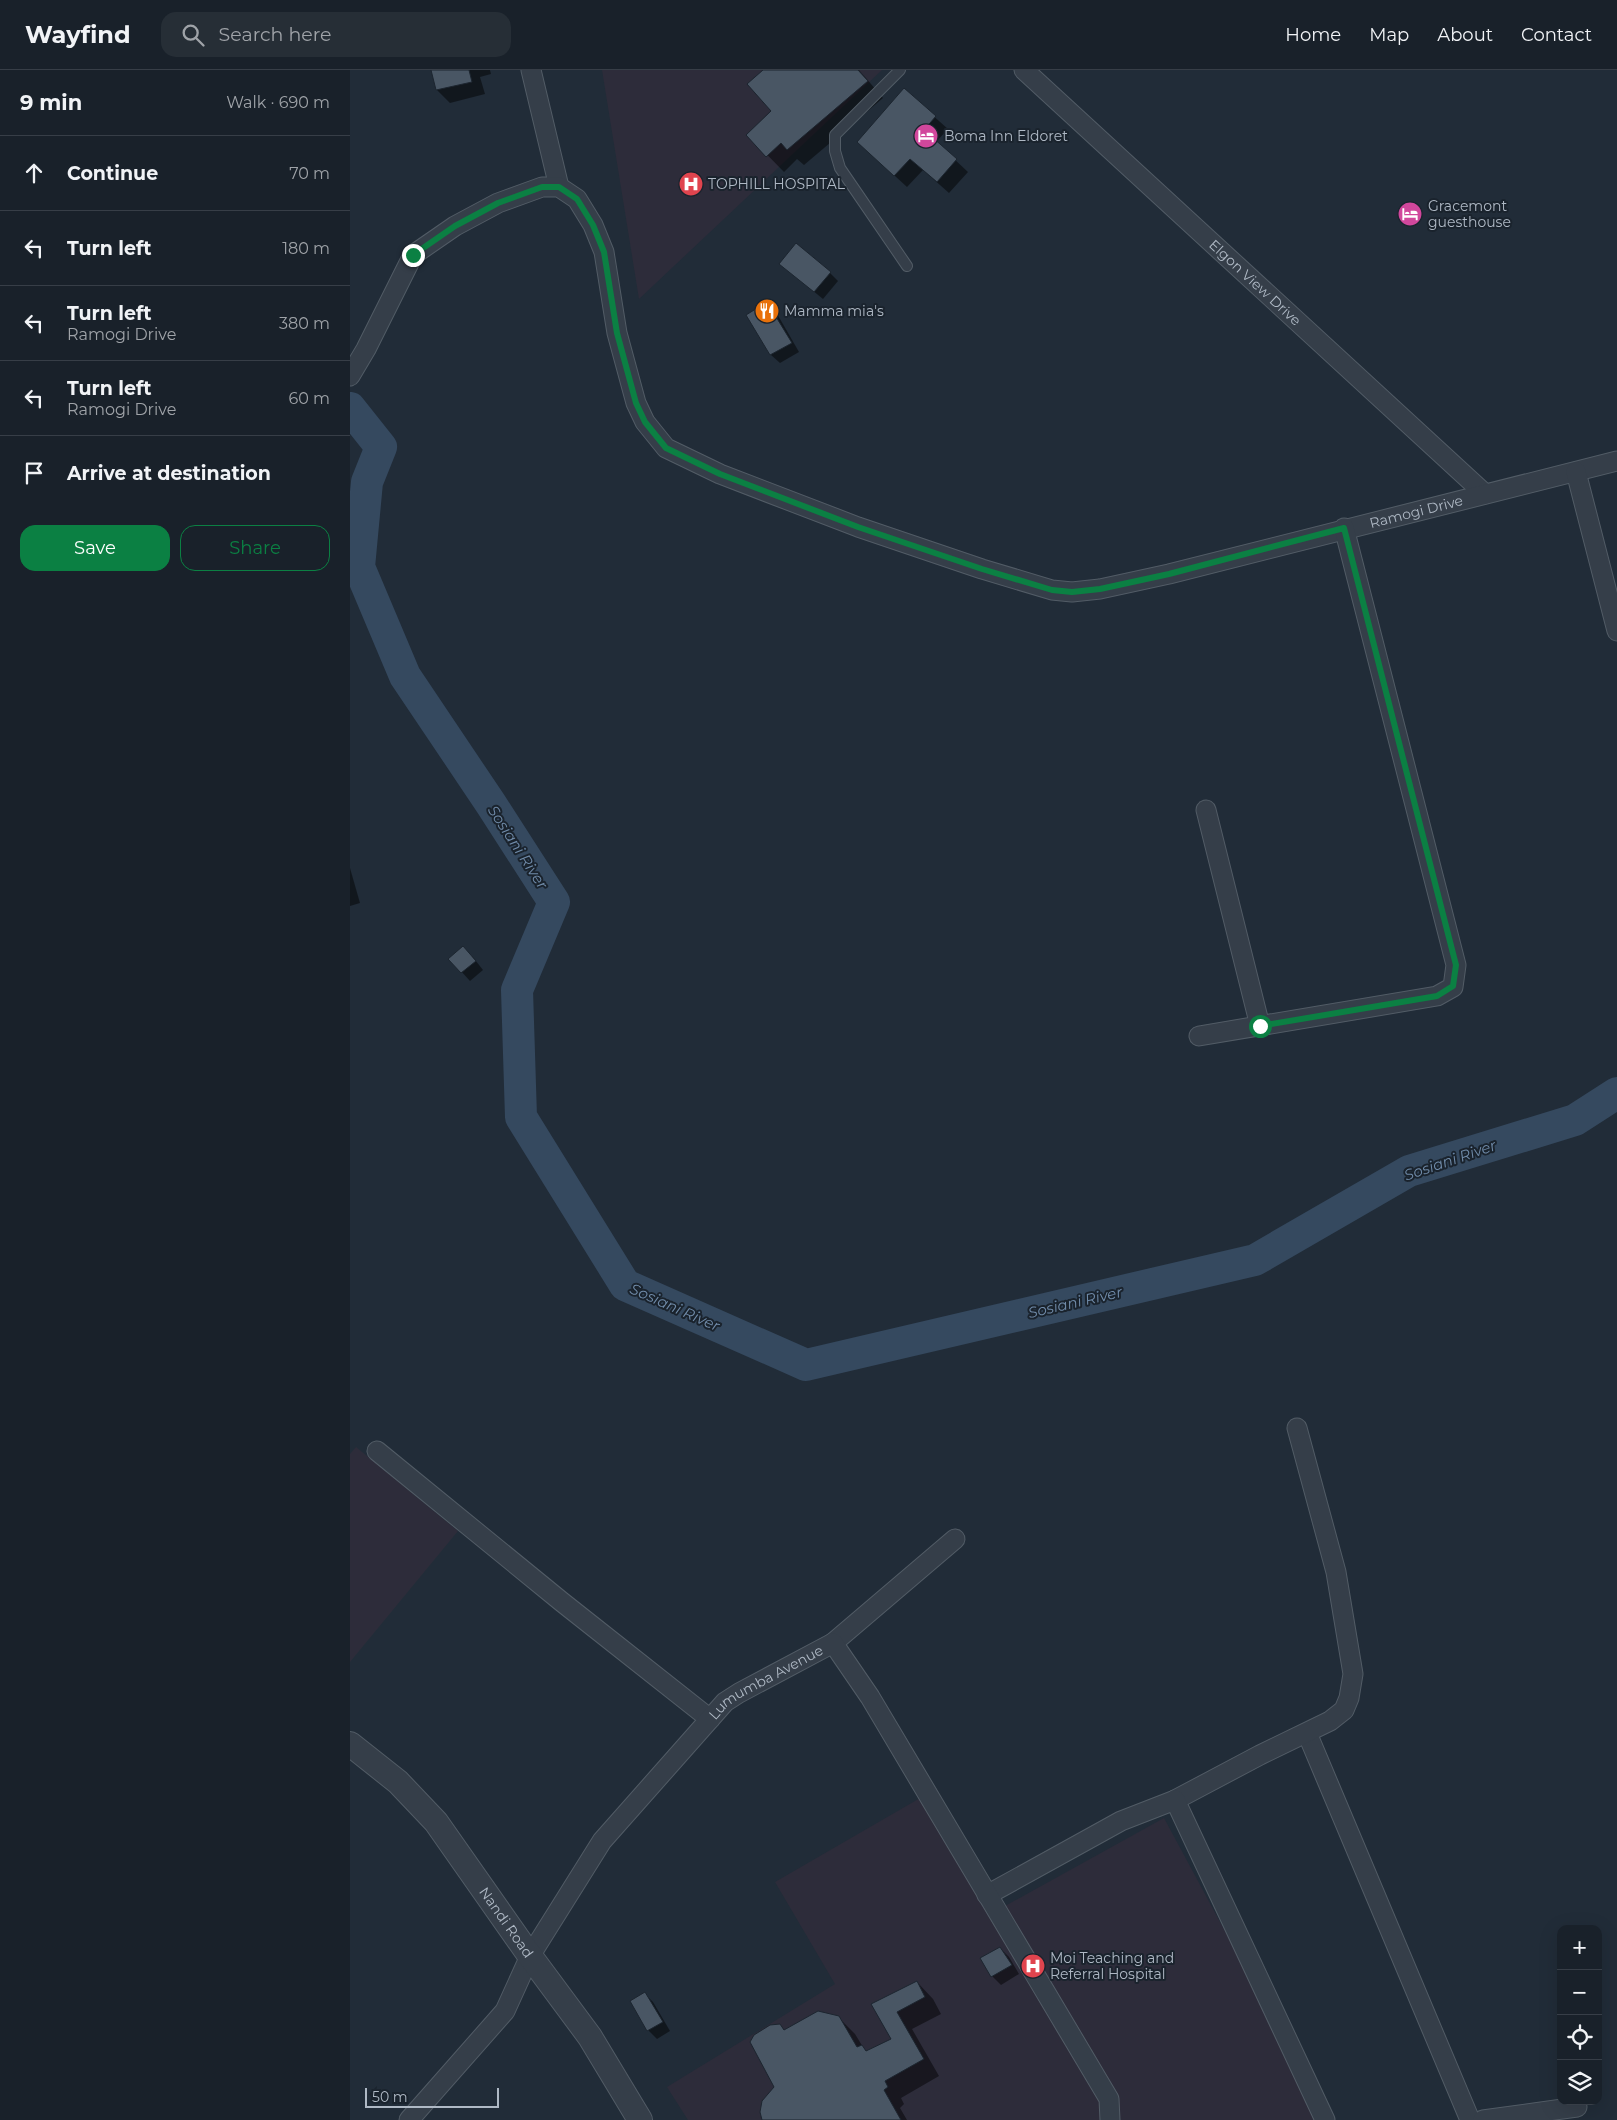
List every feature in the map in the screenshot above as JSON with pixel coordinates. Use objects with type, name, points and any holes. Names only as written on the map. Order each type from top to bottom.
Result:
[{"type":"street","points":[[350,376],[366,349],[413,255],[455,226],[498,203],[542,187],[559,187],[531,70]]},
{"type":"street","name":"Elgon View Drive","points":[[1024,70],[1485,494]]},
{"type":"street","name":"Ramogi Drive","points":[[559,187],[577,199],[593,225],[604,252],[617,333],[636,403],[645,422],[666,448],[720,474],[858,527],[982,569],[1052,590],[1072,592],[1100,589],[1169,574],[1344,528],[1617,461]]},
{"type":"street","points":[[1576,472],[1617,631]]},
{"type":"street","points":[[1199,1036],[1437,996],[1453,986],[1456,965],[1344,528]]},
{"type":"street","points":[[1206,810],[1260,1026]]},
{"type":"street","points":[[987,1895],[1121,1821],[1175,1800],[1330,1721],[1344,1710],[1349,1698],[1353,1674],[1336,1572],[1297,1428]]},
{"type":"street","points":[[377,1451],[710,1720]]},
{"type":"street","points":[[833,1643],[955,1539]]},
{"type":"street","name":"Lumumba Avenue","points":[[409,2120],[505,2012],[530,1956],[602,1841],[725,1702],[833,1643],[870,1697],[1108,2099],[1110,2120]]},
{"type":"street","points":[[1307,1733],[1470,2120]]},
{"type":"street","name":"Nandi Road","points":[[350,1744],[398,1782],[436,1822],[530,1956],[590,2037],[640,2120]]},
{"type":"street","points":[[1175,1800],[1325,2120]]},
{"type":"street","points":[[1484,2120],[1577,2107]]},
{"type":"lane","points":[[900,70],[834,135],[835,151],[840,168],[907,266]]},
{"type":"shaded area","name":"TOPHILL HOSPITAL","points":[[602,70],[882,70],[639,299]]},
{"type":"shaded area","points":[[356,1447],[458,1531],[350,1662],[350,1454]]},
{"type":"shaded area","name":"Moi Teaching and Referral Hospital","points":[[934,1790],[996,1911],[1164,1818],[1234,1948],[1314,2120],[688,2120],[667,2087],[835,1984],[775,1882]]},
{"type":"building","points":[[431,70],[469,70],[472,82],[436,90]]},
{"type":"building","points":[[763,70],[858,70],[868,81],[787,150],[781,143],[766,157],[746,135],[771,111],[747,84]]},
{"type":"building","points":[[904,88],[936,116],[924,130],[957,159],[937,182],[910,159],[894,176],[857,142]]},
{"type":"building","points":[[796,243],[831,272],[814,292],[779,264]]},
{"type":"building","points":[[767,302],[792,343],[770,355],[746,315]]},
{"type":"building","points":[[463,946],[476,961],[461,973],[448,959]]},
{"type":"building","points":[[1000,1947],[1012,1965],[991,1977],[980,1958]]},
{"type":"building","points":[[917,1981],[925,1997],[897,2012],[924,2059],[885,2081],[888,2087],[884,2090],[901,2120],[762,2120],[760,2112],[762,2101],[774,2087],[750,2042],[754,2035],[770,2025],[780,2024],[784,2030],[818,2011],[839,2016],[857,2047],[862,2045],[866,2051],[891,2039],[871,2004]]},
{"type":"building","points":[[645,1992],[663,2022],[647,2031],[630,2001]]},
{"type":"waterway","name":"Sosiani River","points":[[350,408],[381,447],[367,482],[359,567],[405,676],[554,902],[517,990],[521,1117],[625,1285],[806,1365],[1255,1260],[1409,1171],[1575,1120],[1617,1093]]},
{"type":"place","name":"Boma Inn Eldoret","points":[[926,136]]},
{"type":"place","name":"TOPHILL HOSPITAL","points":[[691,184]]},
{"type":"place","name":"Gracemont guesthouse","points":[[1410,214]]},
{"type":"place","name":"Mamma mia's","points":[[767,311]]},
{"type":"place","name":"Moi Teaching and Referral Hospital","points":[[1033,1966]]},
{"type":"route","points":[[413,255],[455,226],[498,203],[542,187],[559,187],[577,199],[593,225],[604,252],[617,333],[636,403],[645,422],[666,448],[693,463],[858,527],[982,569],[1052,590],[1072,592],[1100,589],[1169,574],[1344,528],[1456,965],[1453,986],[1437,996],[1260,1026]]}]
